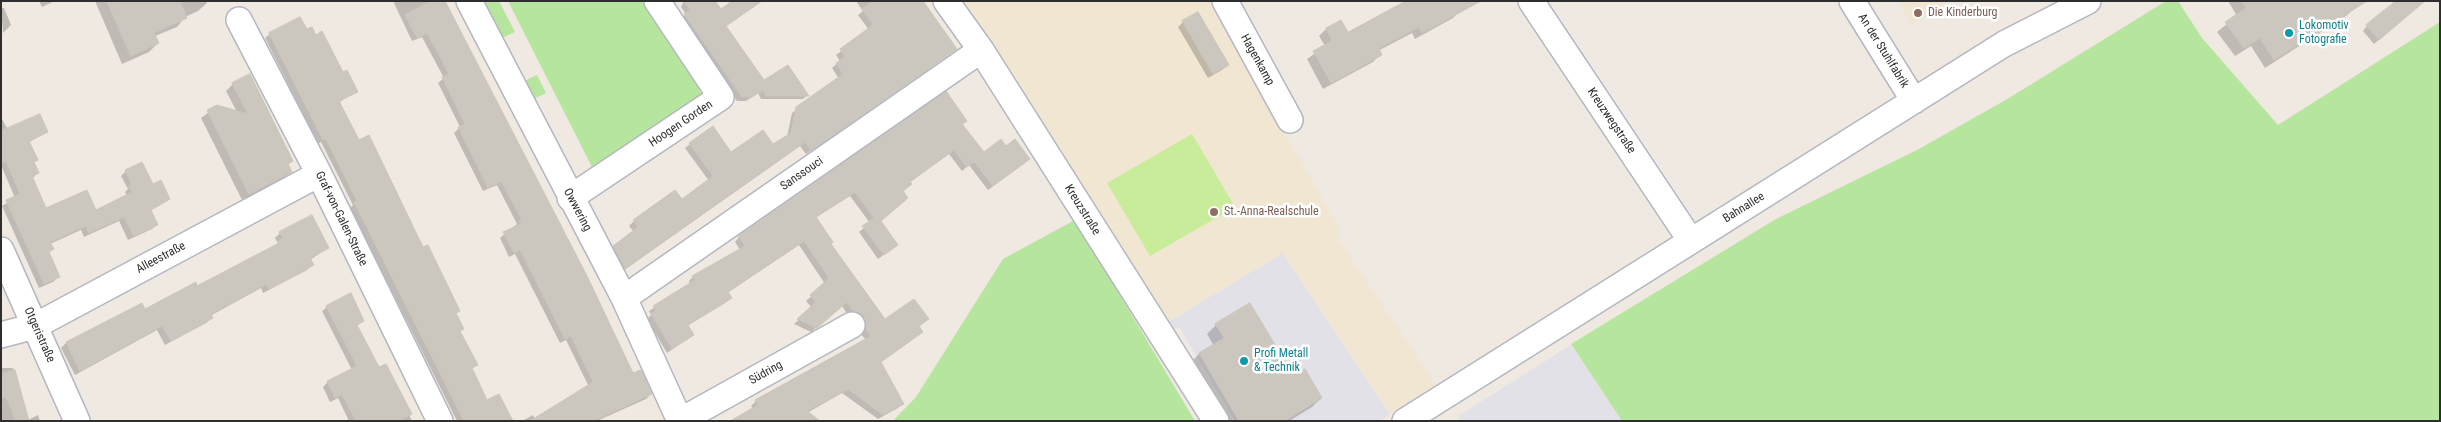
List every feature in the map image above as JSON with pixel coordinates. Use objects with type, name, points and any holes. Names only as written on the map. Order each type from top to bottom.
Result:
[{"type":"street","name":"Owwering","points":[[469,1],[570,198],[624,298],[680,421]]},
{"type":"street","name":"Hoogen Gorden","points":[[570,198],[721,97],[657,1]]},
{"type":"street","name":"Kreuzstraße","points":[[946,1],[981,50],[1216,421]]},
{"type":"street","name":"Hagenkamp","points":[[1224,1],[1290,120]]},
{"type":"street","name":"Kreuzwegstraße","points":[[1531,1],[1691,241]]},
{"type":"street","name":"An der Stuhlfabrik","points":[[1852,1],[1914,101]]},
{"type":"street","name":"Bahnallee","points":[[1405,421],[2004,44],[2088,1]]},
{"type":"street","name":"Graf-von-Galen-Straße","points":[[240,20],[319,174],[440,421]]},
{"type":"street","name":"Sanssouci","points":[[624,298],[981,50]]},
{"type":"street","name":"Alleestraße","points":[[1,335],[35,326],[319,174]]},
{"type":"street","name":"Otgeristraße","points":[[1,250],[77,421]]},
{"type":"street","name":"Südring","points":[[680,421],[852,325]]},
{"type":"shaded area","name":"St.-Anna-Realschule","points":[[952,1],[1210,1],[1341,232],[1336,236],[1436,385],[1390,414],[1283,253],[1166,323],[1087,192]]},
{"type":"shaded area","name":"Die Kinderburg","points":[[1898,1],[1950,1],[1912,25]]},
{"type":"shaded area","points":[[1283,253],[1390,414],[1379,421],[1235,421],[1179,327],[1171,332],[1166,323]]},
{"type":"shaded area","points":[[1571,345],[1622,421],[1461,421],[1458,416]]},
{"type":"green space","points":[[481,1],[499,1],[515,32],[500,39]]},
{"type":"green space","points":[[508,1],[646,1],[690,68],[702,96],[596,175]]},
{"type":"green space","points":[[2166,1],[2178,1],[2202,38],[2278,125],[2440,22],[2440,421],[1622,421],[1571,344],[1776,219],[1919,149],[2009,98]]},
{"type":"green space","points":[[537,75],[546,93],[532,100],[522,82]]},
{"type":"green space","points":[[1192,134],[1235,207],[1150,256],[1107,183]]},
{"type":"green space","points":[[1075,220],[1195,421],[893,421],[916,397],[1003,259]]},
{"type":"building","points":[[107,1],[180,1],[187,18],[154,33],[159,43],[131,56]]},
{"type":"building","points":[[431,1],[445,1],[587,276],[633,373],[641,370],[652,394],[593,421],[530,421],[593,382],[571,336],[565,339],[520,250],[514,253],[503,232],[521,224],[519,221],[522,220],[501,181],[488,188],[458,127],[465,124],[442,77],[449,74],[427,33],[417,38],[405,15]]},
{"type":"building","points":[[684,1],[715,1],[721,9],[732,1],[762,1],[726,26],[764,80],[788,65],[809,96],[766,96],[763,90],[752,97],[742,97],[684,14],[690,10]]},
{"type":"building","points":[[874,1],[923,1],[957,49],[811,151],[805,142],[625,269],[613,246],[638,227],[633,220],[675,190],[682,199],[713,176],[689,143],[713,126],[731,152],[763,130],[773,144],[791,133],[796,107],[843,74],[836,63],[845,57],[840,49],[873,25],[862,9]]},
{"type":"building","points":[[1406,1],[1481,1],[1422,33],[1419,27],[1390,42],[1379,49],[1382,55],[1331,83],[1313,51],[1332,41],[1326,28],[1341,20],[1348,32]]},
{"type":"building","name":"Lokomotiv Fotografie","points":[[2242,1],[2367,1],[2274,60],[2260,38],[2244,48],[2225,22],[2246,8]]},
{"type":"building","points":[[2396,1],[2425,1],[2379,40],[2366,25]]},
{"type":"building","points":[[1198,12],[1229,65],[1213,74],[1182,21]]},
{"type":"building","points":[[300,17],[307,29],[312,27],[316,35],[322,31],[343,72],[347,70],[358,92],[339,101],[359,140],[369,135],[423,247],[428,245],[460,311],[456,313],[464,329],[460,331],[478,365],[472,368],[487,400],[499,394],[513,421],[464,421],[354,202],[357,201],[326,139],[323,140],[269,33]]},
{"type":"building","points":[[250,74],[293,161],[288,164],[292,172],[249,194],[207,110],[217,105],[248,114],[232,83]]},
{"type":"building","points":[[946,91],[967,121],[962,124],[984,152],[1001,139],[1006,146],[1015,139],[1030,159],[993,186],[974,162],[967,167],[954,150],[910,182],[912,184],[903,191],[908,198],[881,221],[898,245],[884,255],[862,226],[874,218],[855,192],[816,217],[833,242],[831,244],[885,319],[914,299],[929,319],[919,326],[923,332],[881,362],[904,404],[883,415],[848,389],[807,411],[820,421],[730,421],[758,405],[755,400],[871,336],[865,329],[864,318],[853,311],[847,302],[817,328],[797,319],[816,302],[810,295],[829,278],[804,241],[728,292],[732,298],[688,325],[694,335],[672,349],[651,314],[656,310],[653,306],[695,280],[692,276],[745,246],[738,236]]},
{"type":"building","points":[[40,114],[48,132],[29,141],[38,160],[34,162],[39,173],[32,176],[46,208],[87,190],[96,210],[132,192],[129,186],[132,185],[125,170],[142,162],[153,184],[161,180],[170,199],[151,210],[158,225],[134,236],[124,217],[89,233],[86,226],[50,242],[54,249],[49,252],[60,277],[44,284],[6,200],[20,194],[6,161],[1,163],[1,131]]},
{"type":"building","points":[[312,215],[329,248],[310,258],[314,265],[269,289],[266,284],[211,314],[213,318],[171,341],[162,326],[80,371],[66,342],[142,303],[145,309],[196,282],[197,286],[279,243],[278,241],[283,238],[279,232]]},
{"type":"building","points":[[351,293],[364,321],[357,325],[379,367],[386,364],[412,414],[399,421],[356,421],[342,394],[335,398],[327,381],[357,366],[326,306]]},
{"type":"building","name":"Profi Metall & Technik","points":[[1250,303],[1293,375],[1305,369],[1322,398],[1285,421],[1239,421],[1199,353],[1224,338],[1215,324]]},
{"type":"building","points":[[15,370],[29,421],[16,421],[6,397],[1,398],[1,374]]},
{"type":"place","name":"Die Kinderburg","points":[[1918,13]]},
{"type":"place","name":"Lokomotiv Fotografie","points":[[2289,33]]},
{"type":"place","name":"St.-Anna-Realschule","points":[[1214,212]]},
{"type":"place","name":"Profi Metall & Technik","points":[[1244,361]]}]
